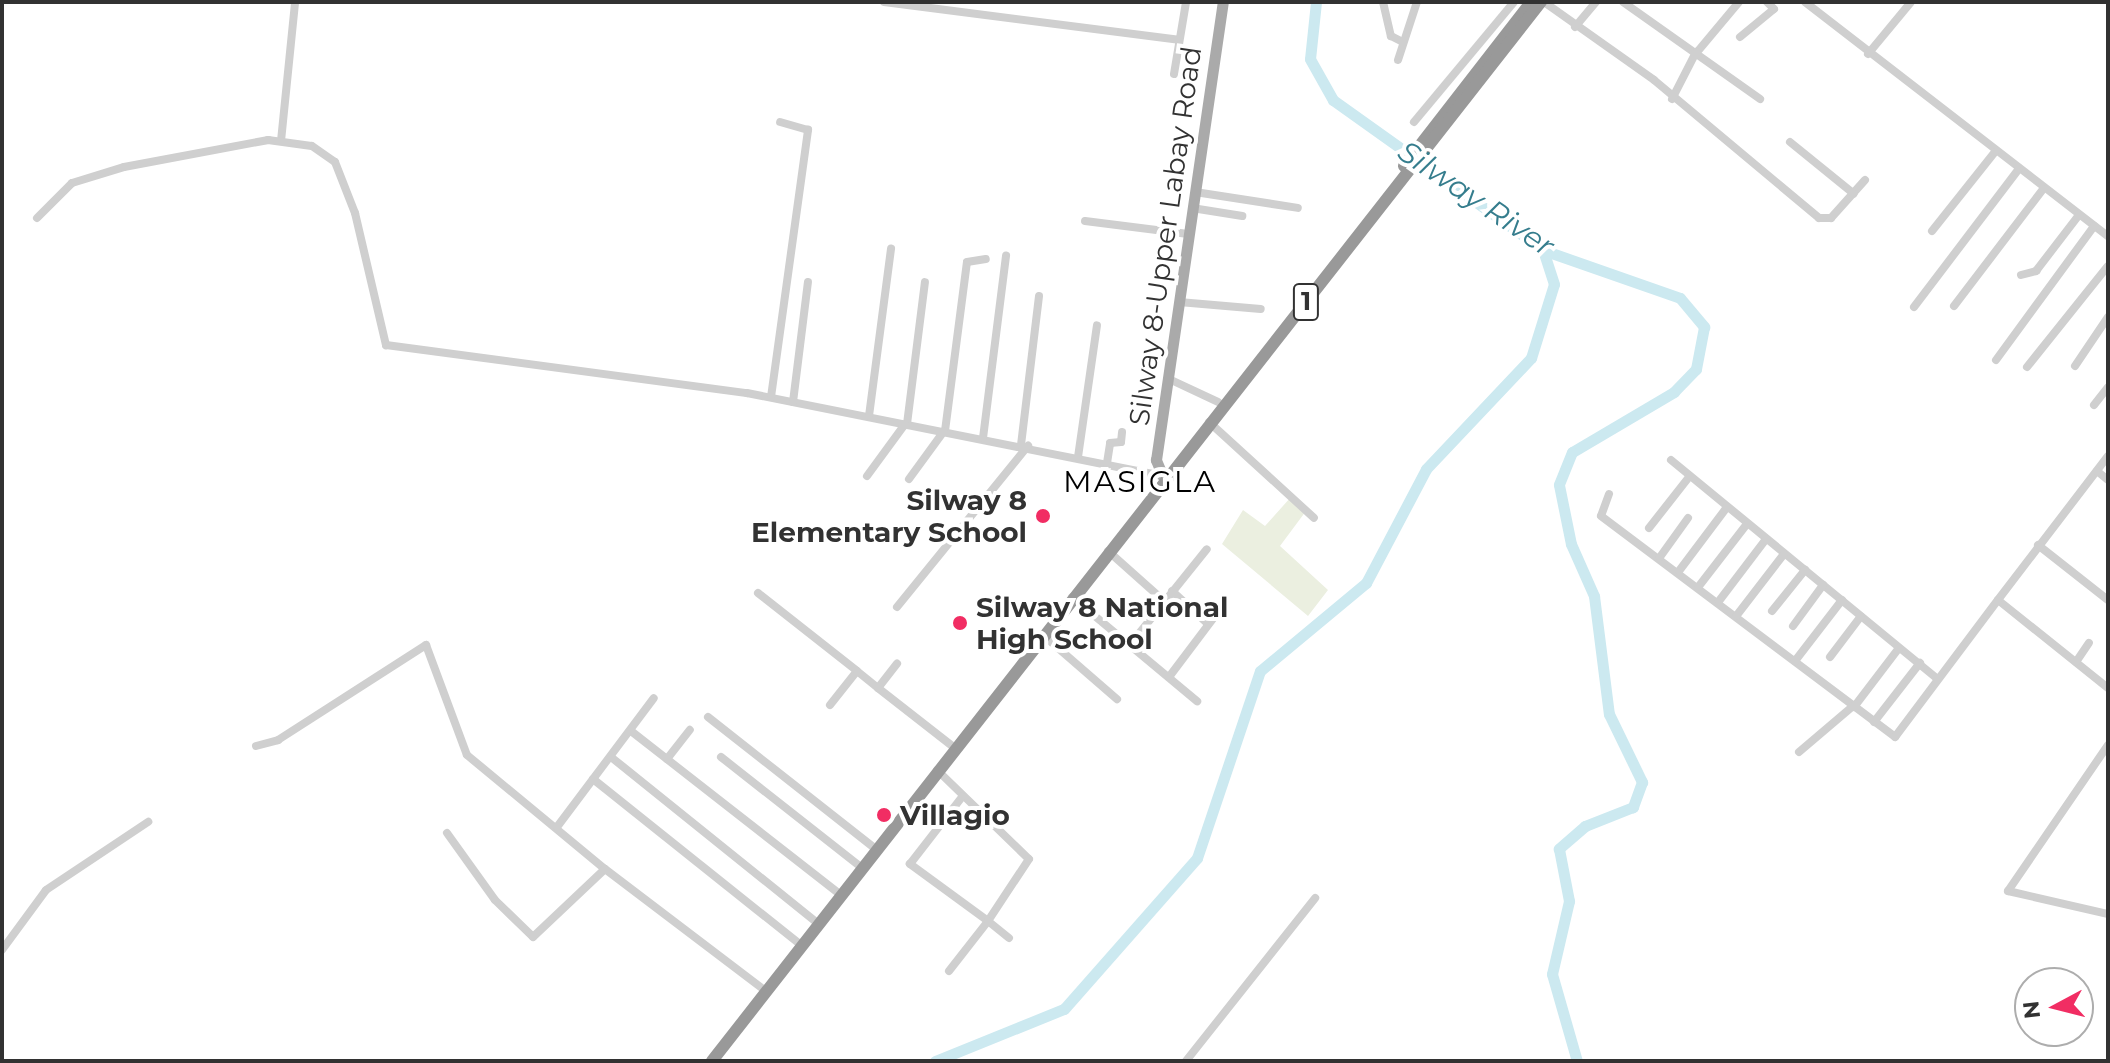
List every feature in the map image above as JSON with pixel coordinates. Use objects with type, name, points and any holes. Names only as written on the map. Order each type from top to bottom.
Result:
[{"type":"highway","name":"1","points":[[1425,147],[1531,2]]},
{"type":"highway","name":"1","points":[[706,1061],[1043,635],[1218,402],[1543,2]]},
{"type":"highway","name":"1","points":[[860,867],[872,846],[951,745],[1399,179]]},
{"type":"highway","name":"1","points":[[712,1061],[764,990]]},
{"type":"main road","name":"Silway 8-Upper Labay Road","points":[[1162,477],[1169,379],[1223,2]]},
{"type":"street","points":[[281,141],[295,2]]},
{"type":"street","points":[[884,2],[1179,40]]},
{"type":"street","points":[[1174,74],[1186,2]]},
{"type":"street","points":[[1383,2],[1391,36],[1401,41]]},
{"type":"street","points":[[1398,60],[1401,41],[1417,2]]},
{"type":"street","points":[[1414,122],[1514,2]]},
{"type":"street","points":[[1543,2],[1672,99],[1819,218],[1831,218],[1865,180]]},
{"type":"street","points":[[1575,27],[1596,2]]},
{"type":"street","points":[[1623,2],[1760,99]]},
{"type":"street","points":[[1672,99],[1697,52],[1739,2]]},
{"type":"street","points":[[1805,2],[1994,153],[2108,236]]},
{"type":"street","points":[[1868,54],[1911,2]]},
{"type":"street","points":[[1740,37],[1773,8]]},
{"type":"street","points":[[771,397],[808,130],[780,122]]},
{"type":"street","points":[[37,218],[57,192],[82,180],[281,141],[312,146],[335,162],[355,213],[383,343],[771,397],[1025,446],[1162,477]]},
{"type":"street","points":[[1790,142],[1854,194]]},
{"type":"street","points":[[1932,231],[1994,153]]},
{"type":"street","points":[[1914,307],[2018,170]]},
{"type":"street","points":[[1954,306],[2043,189]]},
{"type":"street","points":[[1195,192],[1298,208]]},
{"type":"street","points":[[1192,208],[1242,216]]},
{"type":"street","points":[[2021,275],[2036,271],[2079,215]]},
{"type":"street","points":[[1085,221],[1188,234]]},
{"type":"street","points":[[1996,360],[2094,226]]},
{"type":"street","points":[[869,416],[891,248]]},
{"type":"street","points":[[983,438],[1006,255]]},
{"type":"street","points":[[909,479],[944,431],[967,262],[986,259]]},
{"type":"street","points":[[2027,367],[2108,266]]},
{"type":"street","points":[[793,402],[808,282]]},
{"type":"street","points":[[867,476],[906,424],[925,282]]},
{"type":"street","points":[[897,607],[1025,446],[1039,296]]},
{"type":"street","points":[[1179,302],[1261,309]]},
{"type":"street","points":[[2075,366],[2108,317]]},
{"type":"street","points":[[1078,457],[1097,325]]},
{"type":"street","points":[[1169,379],[1218,402]]},
{"type":"street","points":[[2094,405],[2108,387]]},
{"type":"street","points":[[1208,422],[1314,518]]},
{"type":"street","points":[[1107,463],[1110,443],[1121,442],[1122,432]]},
{"type":"street","points":[[1609,494],[1601,516],[1719,601],[1895,737],[2108,456]]},
{"type":"street","points":[[1671,460],[1938,679]]},
{"type":"street","points":[[2097,471],[2108,480]]},
{"type":"street","points":[[1649,528],[1689,477]]},
{"type":"street","points":[[1679,571],[1727,507]]},
{"type":"street","points":[[1660,557],[1688,518]]},
{"type":"street","points":[[1699,586],[1747,524]]},
{"type":"street","points":[[1719,601],[1766,539]]},
{"type":"street","points":[[2038,545],[2108,600]]},
{"type":"street","points":[[1129,646],[1207,549]]},
{"type":"street","points":[[1108,551],[1163,600]]},
{"type":"street","points":[[1737,615],[1784,554]]},
{"type":"street","points":[[1772,611],[1805,570]]},
{"type":"street","points":[[1793,626],[1823,585]]},
{"type":"street","points":[[1172,591],[1208,624]]},
{"type":"street","points":[[758,593],[951,745]]},
{"type":"street","points":[[1072,597],[1197,701]]},
{"type":"street","points":[[1795,661],[1842,600]]},
{"type":"street","points":[[1998,600],[2108,688]]},
{"type":"street","points":[[1169,677],[1224,604]]},
{"type":"street","points":[[1830,657],[1861,616]]},
{"type":"street","points":[[1043,635],[1117,699]]},
{"type":"street","points":[[2076,662],[2089,643]]},
{"type":"street","points":[[256,746],[278,740],[426,645],[464,752],[605,869],[764,990]]},
{"type":"street","points":[[1799,752],[1854,707],[1899,648]]},
{"type":"street","points":[[1874,722],[1920,663]]},
{"type":"street","points":[[878,688],[897,664]]},
{"type":"street","points":[[830,705],[857,671]]},
{"type":"street","points":[[557,827],[654,698]]},
{"type":"street","points":[[708,717],[872,846]]},
{"type":"street","points":[[667,759],[690,730]]},
{"type":"street","points":[[631,731],[839,894]]},
{"type":"street","points":[[2108,745],[2008,891],[2108,914]]},
{"type":"street","points":[[611,757],[817,922]]},
{"type":"street","points":[[721,757],[860,867]]},
{"type":"street","points":[[936,770],[1029,859],[988,921],[949,971]]},
{"type":"street","points":[[593,779],[800,944]]},
{"type":"street","points":[[962,797],[910,864],[1009,938]]},
{"type":"street","points":[[2,950],[46,890],[148,822]]},
{"type":"street","points":[[447,833],[495,900],[533,937],[605,869]]},
{"type":"street","points":[[1186,1061],[1315,898]]},
{"type":"shaded area","points":[[1291,497],[1306,511],[1280,546],[1328,590],[1308,616],[1222,544],[1243,510],[1265,526]]},
{"type":"waterway","name":"Silway River","points":[[1316,2],[1310,59],[1333,100],[1543,250],[1680,298],[1704,327],[1696,369],[1674,392],[1572,452],[1559,485],[1571,544],[1594,596],[1609,714],[1642,782],[1633,807],[1585,826],[1559,849],[1569,901],[1552,974],[1577,1061]]},
{"type":"waterway","points":[[935,1061],[1064,1009],[1197,858],[1260,671],[1366,583],[1426,469],[1531,358],[1554,284],[1543,250]]},
{"type":"place","name":"Silway 8 Elementary School","points":[[1043,516]]},
{"type":"place","name":"Silway 8 National High School","points":[[960,623]]},
{"type":"place","name":"Villagio","points":[[884,815]]},
{"type":"district","name":"MASIGLA","points":[[1140,482]]}]
